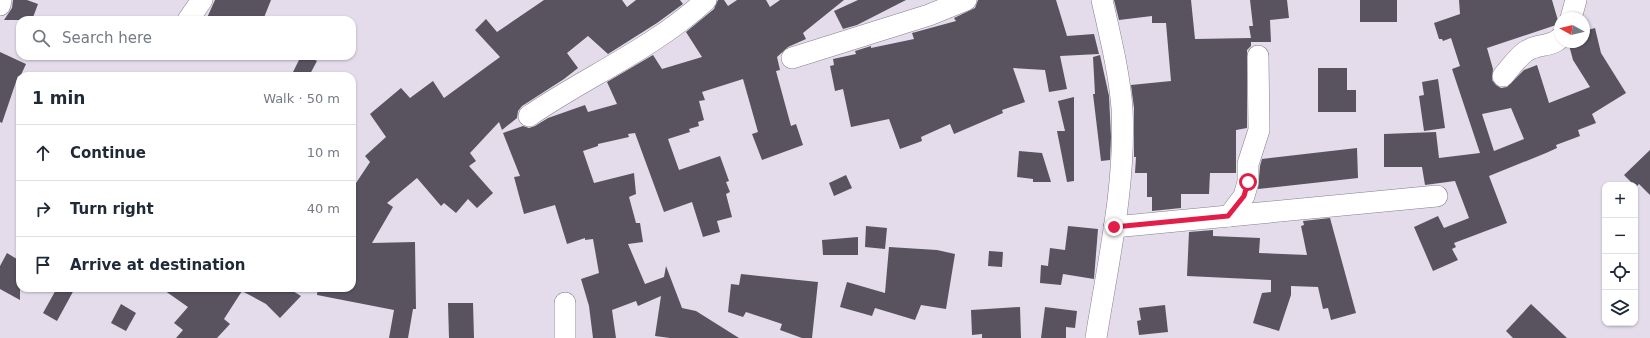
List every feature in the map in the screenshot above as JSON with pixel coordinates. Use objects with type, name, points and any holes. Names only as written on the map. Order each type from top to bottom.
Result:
[{"type":"street","points":[[0,5],[2,0]]},
{"type":"street","points":[[191,16],[202,0]]},
{"type":"street","points":[[529,116],[636,53],[684,20],[706,0]]},
{"type":"street","points":[[792,58],[929,15],[966,0]]},
{"type":"street","points":[[1096,338],[1114,227],[1122,153],[1122,109],[1118,68],[1102,0]]},
{"type":"street","points":[[1573,12],[1576,0]]},
{"type":"street","points":[[1503,76],[1525,52],[1538,45],[1554,42]]},
{"type":"street","points":[[1228,216],[1244,196],[1248,182],[1248,164],[1259,130],[1258,56]]},
{"type":"street","points":[[1114,227],[1437,196]]},
{"type":"street","points":[[565,303],[565,338]]},
{"type":"building","points":[[13,0],[27,0],[38,4],[34,16],[16,16],[16,20],[4,20],[12,8]]},
{"type":"building","points":[[215,0],[271,0],[265,16],[208,16]]},
{"type":"building","points":[[544,0],[622,0],[627,7],[636,0],[680,0],[683,4],[657,23],[608,54],[588,36],[567,53],[578,68],[564,79],[522,106],[518,111],[517,118],[502,130],[499,122],[470,153],[476,161],[469,166],[493,193],[477,208],[468,199],[456,213],[444,203],[441,206],[417,178],[387,203],[393,207],[372,243],[415,242],[416,309],[413,309],[408,338],[389,338],[394,310],[317,295],[317,292],[356,292],[356,183],[370,162],[365,156],[386,137],[370,114],[401,88],[410,98],[433,81],[444,98],[500,57],[475,30],[486,19],[497,32]]},
{"type":"building","points":[[718,0],[724,0],[728,6],[737,0],[766,0],[770,7],[780,0],[844,0],[803,33],[806,39],[788,47],[777,57],[780,70],[776,71],[791,126],[796,124],[803,145],[762,160],[752,134],[758,132],[743,79],[702,92],[705,100],[699,101],[704,120],[698,122],[699,126],[689,129],[690,132],[668,139],[679,170],[720,156],[729,181],[726,182],[730,192],[726,194],[732,217],[717,221],[720,232],[703,237],[692,202],[664,212],[635,133],[628,134],[629,137],[598,144],[598,146],[583,151],[594,183],[634,173],[636,194],[629,197],[636,223],[640,223],[643,242],[628,244],[645,284],[664,277],[666,266],[682,308],[696,311],[739,338],[670,338],[655,336],[661,296],[638,306],[636,301],[612,310],[616,338],[593,338],[589,306],[581,279],[599,273],[593,239],[585,240],[585,238],[567,244],[555,205],[524,214],[514,177],[520,176],[503,133],[523,126],[529,128],[535,126],[548,118],[585,105],[588,112],[617,104],[607,82],[653,55],[662,69],[702,57],[686,32],[714,9]]},
{"type":"building","points":[[858,0],[906,0],[857,25],[843,29],[834,11]]},
{"type":"building","points":[[978,0],[1056,0],[1067,36],[1094,34],[1099,54],[1060,56],[1067,89],[1049,92],[1045,70],[1013,68],[1025,102],[1002,110],[1003,113],[954,134],[950,124],[921,137],[922,141],[900,149],[889,119],[851,127],[843,89],[835,91],[830,66],[834,65],[833,59],[856,54],[855,51],[871,46],[871,48],[914,39],[912,33],[956,21],[954,18],[975,8]]},
{"type":"building","points":[[1114,0],[1191,0],[1195,39],[1251,38],[1249,26],[1253,26],[1250,0],[1287,0],[1289,18],[1270,20],[1271,42],[1251,42],[1251,46],[1247,50],[1247,128],[1236,130],[1236,173],[1210,173],[1209,194],[1181,194],[1181,208],[1152,211],[1152,197],[1147,197],[1147,173],[1135,173],[1136,157],[1134,157],[1134,108],[1131,85],[1171,81],[1166,23],[1152,23],[1152,16],[1119,20]]},
{"type":"building","points":[[1360,0],[1397,0],[1397,22],[1360,22]]},
{"type":"building","points":[[1459,0],[1552,0],[1556,12],[1554,12],[1554,26],[1487,48],[1493,69],[1492,80],[1501,88],[1507,87],[1524,70],[1537,65],[1549,103],[1590,87],[1573,60],[1570,48],[1590,48],[1590,29],[1595,28],[1601,53],[1626,93],[1592,114],[1596,123],[1578,130],[1580,136],[1556,145],[1557,148],[1546,153],[1489,176],[1507,223],[1454,243],[1456,247],[1452,249],[1458,260],[1433,271],[1414,227],[1438,216],[1444,228],[1469,218],[1455,181],[1425,185],[1422,167],[1384,167],[1384,134],[1436,132],[1439,158],[1480,153],[1452,69],[1460,66],[1451,38],[1443,41],[1442,39],[1439,39],[1434,23],[1460,14]],"holes":[[[1511,108],[1524,139],[1494,151],[1482,114]]]},
{"type":"building","points":[[0,52],[26,64],[22,72],[16,72],[16,82],[2,123],[0,122]]},
{"type":"building","points":[[1100,55],[1109,96],[1111,137],[1110,160],[1101,161],[1093,94],[1095,94],[1093,57]]},
{"type":"building","points":[[299,60],[317,61],[311,72],[293,72]]},
{"type":"building","points":[[1318,68],[1347,68],[1347,90],[1356,90],[1356,112],[1318,112]]},
{"type":"building","points":[[1438,79],[1445,128],[1424,131],[1419,96],[1424,95],[1422,82]]},
{"type":"building","points":[[1074,97],[1074,181],[1067,182],[1057,131],[1065,131],[1058,101]]},
{"type":"building","points":[[1357,148],[1358,178],[1258,189],[1262,159]]},
{"type":"building","points":[[1650,150],[1650,195],[1639,184],[1638,185],[1638,182],[1631,182],[1624,175]]},
{"type":"building","points":[[1019,151],[1042,153],[1051,182],[1033,182],[1033,179],[1017,177]]},
{"type":"building","points":[[846,175],[852,188],[834,196],[829,183]]},
{"type":"building","points":[[1330,218],[1356,313],[1331,320],[1328,308],[1323,309],[1318,287],[1291,286],[1291,295],[1279,331],[1253,323],[1262,293],[1271,292],[1271,280],[1187,276],[1189,232],[1213,230],[1213,236],[1260,238],[1259,253],[1307,255],[1301,226],[1304,225],[1303,221]]},
{"type":"building","points":[[866,226],[887,228],[885,249],[865,247]]},
{"type":"building","points":[[1068,226],[1098,229],[1094,279],[1063,274],[1061,285],[1040,283],[1041,265],[1048,266],[1050,248],[1065,250]]},
{"type":"building","points":[[858,237],[858,255],[823,255],[822,240]]},
{"type":"building","points":[[889,247],[937,250],[955,254],[946,309],[921,305],[915,320],[875,308],[872,316],[840,307],[847,282],[885,293]]},
{"type":"building","points":[[989,251],[1003,252],[1002,267],[988,266]]},
{"type":"building","points":[[7,253],[16,259],[16,292],[20,292],[20,300],[0,289],[0,266]]},
{"type":"building","points":[[741,274],[818,282],[812,338],[802,338],[780,330],[782,324],[746,312],[743,317],[728,312],[731,284],[739,285]]},
{"type":"building","points":[[55,292],[73,292],[57,321],[43,313]]},
{"type":"building","points":[[167,292],[241,292],[224,319],[230,324],[217,338],[176,338],[183,330],[174,323],[188,307]]},
{"type":"building","points":[[244,292],[294,292],[301,296],[280,318],[266,304]]},
{"type":"building","points":[[448,303],[473,303],[474,338],[449,338]]},
{"type":"building","points":[[121,304],[136,313],[126,331],[111,323]]},
{"type":"building","points":[[1531,304],[1567,338],[1513,338],[1506,331]]},
{"type":"building","points":[[1165,305],[1168,332],[1139,335],[1137,321],[1141,320],[1139,308]]},
{"type":"building","points":[[1020,307],[1021,338],[982,338],[982,334],[972,335],[971,310]]},
{"type":"building","points":[[1045,307],[1077,311],[1075,328],[1066,327],[1066,338],[1041,338]]},
{"type":"route","points":[[1114,227],[1228,216],[1244,196],[1248,182]]}]
